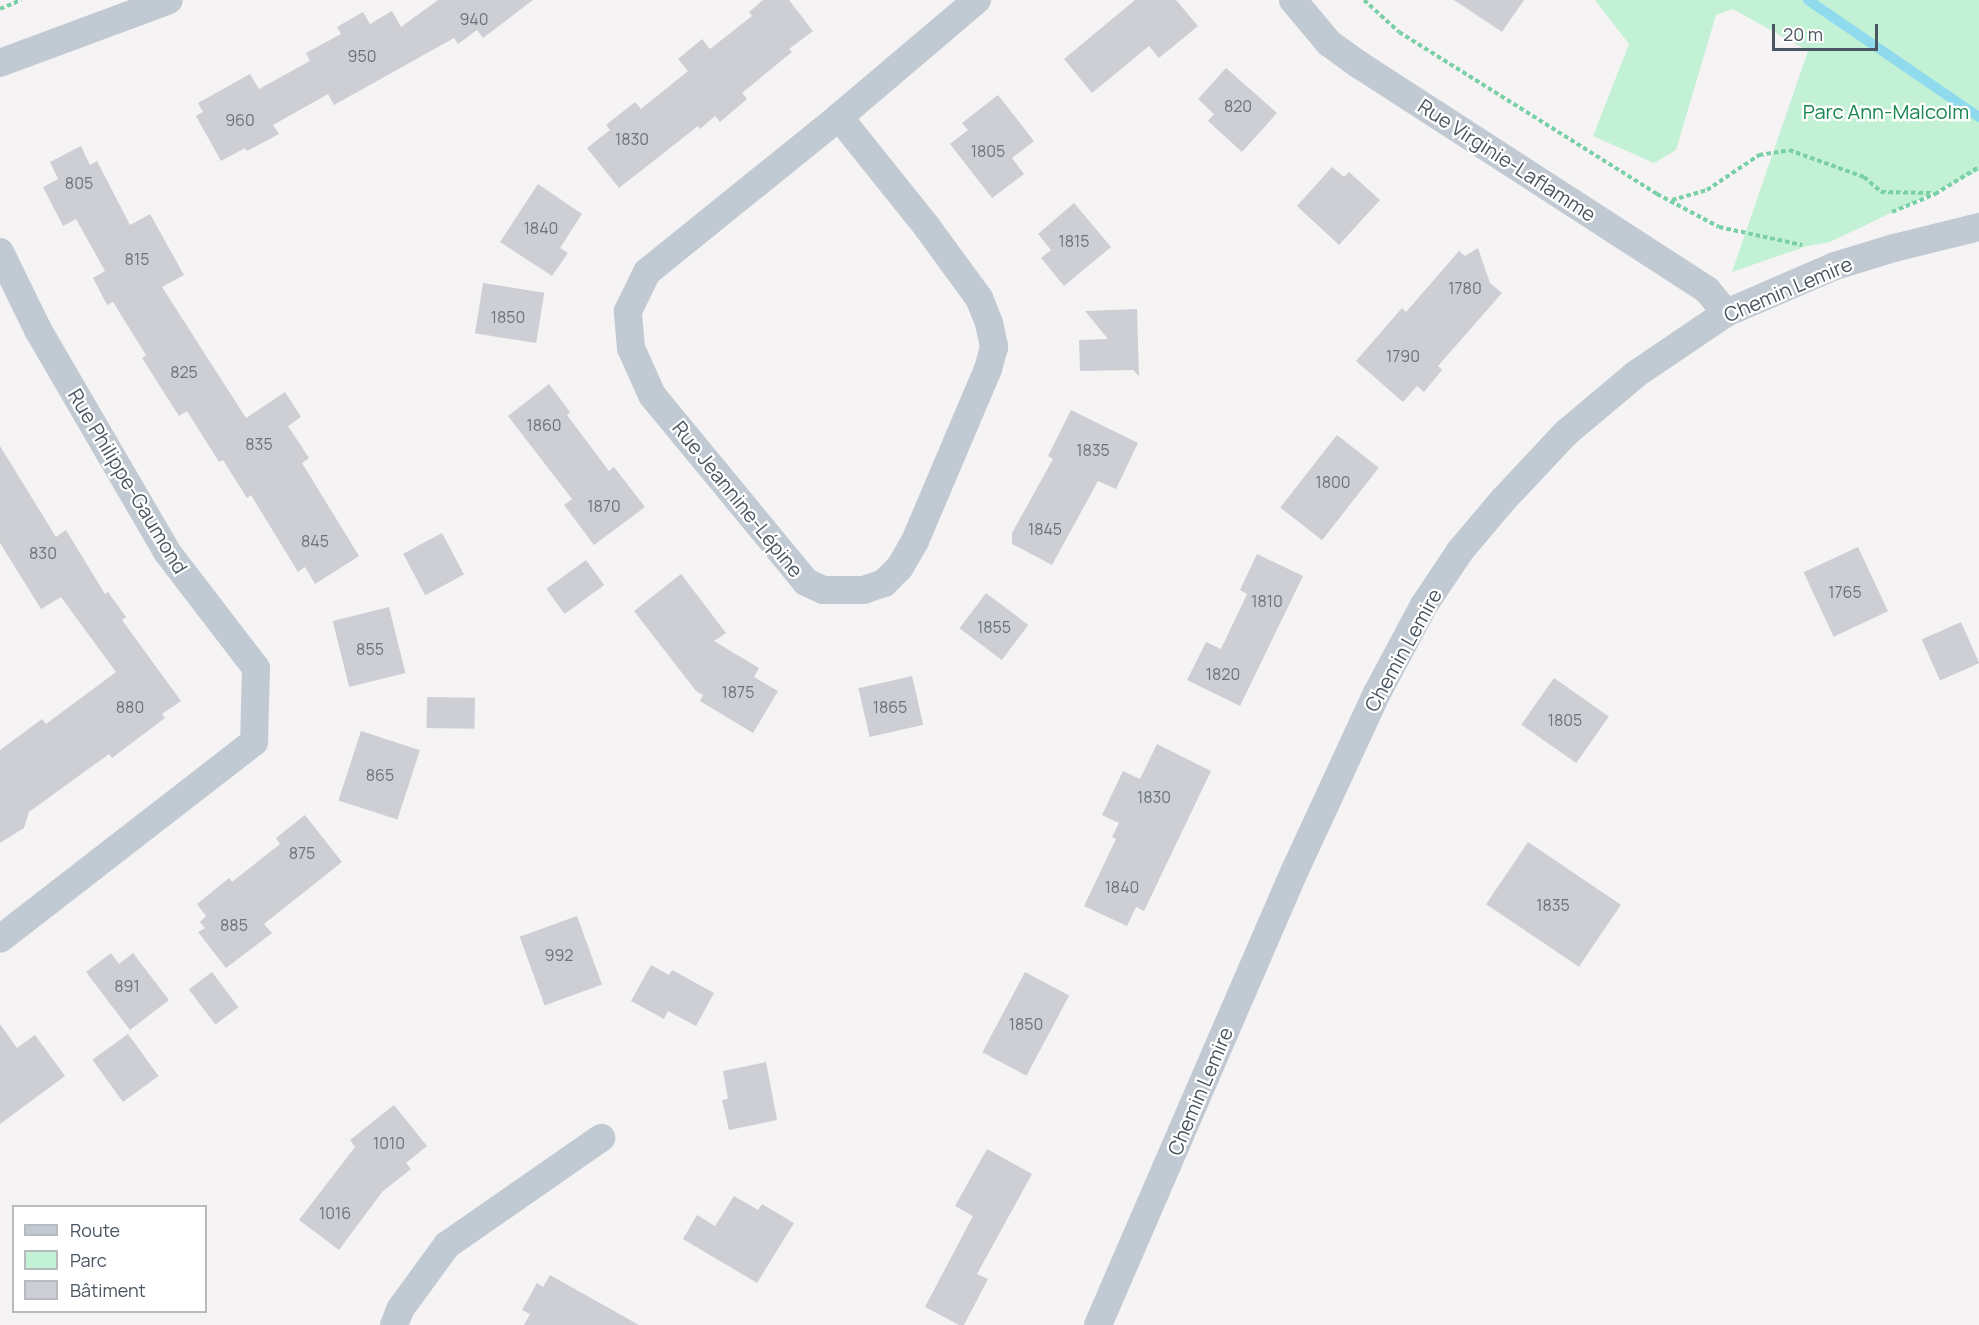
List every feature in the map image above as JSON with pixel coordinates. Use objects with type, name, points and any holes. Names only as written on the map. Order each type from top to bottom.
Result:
[{"type":"street","points":[[0,63],[169,0]]},
{"type":"street","name":"Rue Jeannine-Lépine","points":[[839,117],[927,227],[979,298],[990,323],[994,347],[984,380],[915,541],[900,567],[884,583],[864,590],[823,590],[806,582],[652,395],[631,348],[628,311],[647,272],[839,117],[977,0]]},
{"type":"street","name":"Rue Virginie-Laflamme","points":[[1293,0],[1329,43],[1358,64],[1707,290],[1726,313]]},
{"type":"street","name":"Chemin Lemire","points":[[1098,1325],[1296,868],[1377,693],[1424,605],[1460,551],[1504,498],[1566,433],[1636,374],[1726,313],[1835,266],[1894,248],[1979,227]]},
{"type":"street","name":"Rue Philippe-Gaumond","points":[[0,252],[38,330],[166,552],[256,668],[254,742],[0,939]]},
{"type":"street","points":[[394,1325],[401,1308],[447,1245],[601,1138]]},
{"type":"path","points":[[0,9],[21,0]]},
{"type":"path","points":[[1364,0],[1399,32],[1657,194],[1719,227],[1807,246]]},
{"type":"path","points":[[1657,194],[1673,201],[1707,190],[1759,155],[1789,150],[1864,177],[1881,192],[1935,194]]},
{"type":"path","points":[[1882,217],[1935,194],[1979,167]]},
{"type":"green space","name":"Parc Ann-Malcolm","points":[[1595,0],[1979,0],[1979,171],[1830,242],[1807,246],[1732,272],[1808,51],[1733,9],[1716,15],[1676,150],[1654,163],[1593,136],[1629,44]]},
{"type":"building","points":[[438,0],[533,0],[483,38],[477,30],[458,44],[454,38],[334,105],[328,94],[273,125],[279,134],[247,151],[245,148],[221,161],[196,116],[203,112],[198,103],[250,74],[259,89],[310,61],[306,53],[341,34],[337,27],[363,12],[370,24],[392,11],[401,27]]},
{"type":"building","points":[[763,0],[789,0],[813,31],[789,49],[792,52],[742,93],[747,99],[720,122],[715,116],[700,129],[698,126],[619,188],[587,148],[610,130],[606,125],[635,102],[641,109],[688,71],[678,59],[702,39],[710,49],[752,16],[749,12]]},
{"type":"building","points":[[1135,0],[1176,0],[1198,26],[1159,58],[1149,46],[1092,93],[1064,59]]},
{"type":"building","points":[[1454,0],[1524,0],[1502,32]]},
{"type":"building","points":[[1226,68],[1277,113],[1242,152],[1208,121],[1214,114],[1198,99]]},
{"type":"building","points":[[998,95],[1034,141],[1012,158],[1024,174],[992,198],[950,144],[968,130],[962,123]]},
{"type":"building","points":[[81,146],[90,165],[97,161],[130,225],[150,214],[184,275],[162,287],[246,418],[285,392],[301,417],[288,426],[309,458],[302,463],[359,556],[315,584],[305,567],[298,572],[251,495],[247,498],[223,460],[219,462],[187,411],[179,416],[142,358],[146,355],[113,302],[107,305],[93,278],[105,271],[76,219],[63,226],[43,187],[58,179],[50,162]]},
{"type":"building","points":[[1332,167],[1344,177],[1349,172],[1380,200],[1339,245],[1297,206]]},
{"type":"building","points":[[538,184],[582,214],[560,248],[568,253],[552,276],[500,242]]},
{"type":"building","points":[[1074,203],[1111,247],[1064,286],[1041,258],[1051,250],[1038,234]]},
{"type":"building","points":[[1478,248],[1490,283],[1502,293],[1438,366],[1442,370],[1424,392],[1417,386],[1403,402],[1356,361],[1402,308],[1406,312],[1459,251],[1465,256]]},
{"type":"building","points":[[483,283],[544,293],[536,343],[475,333]]},
{"type":"building","points":[[1137,309],[1139,376],[1133,370],[1080,371],[1079,340],[1108,339],[1085,311]]},
{"type":"building","points":[[549,384],[570,412],[567,415],[609,471],[614,467],[645,507],[594,545],[564,505],[572,499],[508,416]]},
{"type":"building","points":[[1071,410],[1138,443],[1116,489],[1098,481],[1052,565],[1012,544],[1012,533],[1053,459],[1048,456]]},
{"type":"building","points":[[1337,435],[1379,468],[1322,540],[1280,507]]},
{"type":"building","points":[[0,446],[56,537],[66,530],[105,594],[108,592],[126,617],[122,620],[181,701],[162,714],[165,718],[112,758],[109,754],[29,812],[24,828],[0,843],[0,750],[42,719],[46,724],[116,672],[61,597],[41,609],[0,543]]},
{"type":"building","points":[[442,533],[464,574],[425,595],[403,554]]},
{"type":"building","points":[[1858,547],[1888,611],[1834,637],[1804,572]]},
{"type":"building","points":[[1257,554],[1303,576],[1240,706],[1187,680],[1206,642],[1221,649],[1247,594],[1240,590]]},
{"type":"building","points":[[586,560],[604,585],[565,614],[546,589]]},
{"type":"building","points":[[681,574],[726,633],[714,641],[759,668],[754,677],[778,691],[753,733],[700,701],[703,695],[696,691],[634,611]]},
{"type":"building","points":[[986,593],[1028,625],[1002,660],[960,628]]},
{"type":"building","points":[[389,607],[405,673],[349,687],[333,621]]},
{"type":"building","points":[[1961,622],[1979,663],[1940,681],[1922,639]]},
{"type":"building","points":[[912,676],[923,725],[870,737],[858,688]]},
{"type":"building","points":[[1554,678],[1609,716],[1576,763],[1521,725]]},
{"type":"building","points":[[427,697],[475,698],[474,729],[426,728]]},
{"type":"building","points":[[361,731],[420,750],[397,820],[338,800]]},
{"type":"building","points":[[1157,744],[1211,771],[1144,911],[1136,907],[1127,926],[1084,906],[1116,839],[1112,837],[1119,823],[1102,815],[1123,771],[1140,779]]},
{"type":"building","points":[[305,815],[342,862],[264,924],[272,933],[226,968],[198,932],[205,928],[200,922],[206,916],[197,904],[229,878],[232,882],[280,844],[276,838]]},
{"type":"building","points":[[1528,842],[1621,905],[1579,967],[1486,904]]},
{"type":"building","points":[[577,916],[602,985],[545,1005],[520,937]]},
{"type":"building","points":[[111,953],[119,964],[133,953],[169,1000],[130,1030],[86,972]]},
{"type":"building","points":[[651,965],[669,975],[672,970],[714,993],[696,1026],[668,1011],[664,1019],[631,1001]]},
{"type":"building","points":[[212,972],[238,1007],[215,1025],[189,989]]},
{"type":"building","points":[[1025,972],[1069,995],[1026,1076],[982,1052]]},
{"type":"building","points":[[0,1024],[17,1048],[35,1035],[65,1076],[0,1124]]},
{"type":"building","points":[[128,1034],[159,1076],[123,1102],[92,1060]]},
{"type":"building","points":[[766,1062],[777,1120],[729,1130],[722,1100],[728,1099],[723,1071]]},
{"type":"building","points":[[394,1105],[427,1146],[406,1163],[411,1169],[382,1192],[339,1250],[299,1220],[355,1147],[350,1140]]},
{"type":"building","points":[[987,1149],[1032,1174],[977,1274],[988,1279],[964,1325],[959,1325],[925,1307],[973,1216],[955,1206]]},
{"type":"building","points":[[734,1196],[758,1210],[762,1204],[794,1223],[757,1283],[683,1239],[697,1215],[715,1226]]},
{"type":"building","points":[[550,1275],[639,1325],[524,1325],[530,1314],[522,1310],[537,1283],[543,1287]]},
{"type":"waterway","points":[[1808,0],[1979,117]]}]
